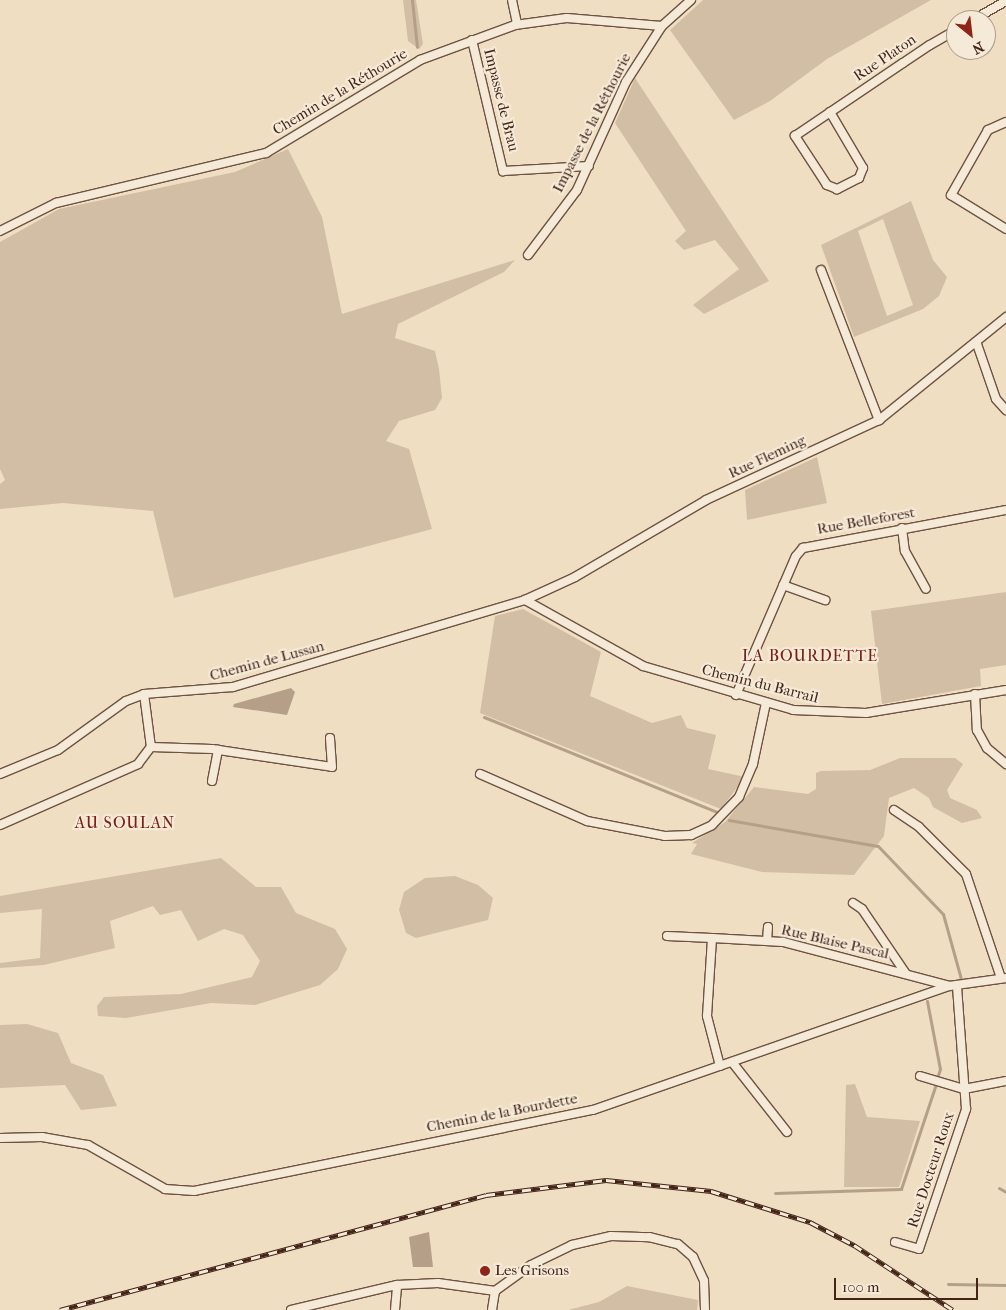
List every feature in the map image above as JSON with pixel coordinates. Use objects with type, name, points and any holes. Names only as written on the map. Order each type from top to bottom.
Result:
[{"type":"street","points":[[512,0],[517,24]]},
{"type":"street","points":[[662,26],[691,0]]},
{"type":"street","points":[[990,10],[1006,1]]},
{"type":"street","name":"Chemin de la Réthourie","points":[[0,232],[64,201],[266,153],[420,60],[517,24],[567,18],[662,26]]},
{"type":"street","name":"Impasse de la Réthourie","points":[[528,255],[577,190],[626,82],[662,26]]},
{"type":"street","name":"Rue Platon","points":[[830,112],[863,168],[859,178],[837,190],[827,185],[795,136],[830,112],[946,37]]},
{"type":"street","name":"Impasse de Brau","points":[[472,40],[504,171],[589,166]]},
{"type":"street","points":[[1006,122],[988,130],[951,195],[1006,228]]},
{"type":"street","points":[[821,270],[879,420]]},
{"type":"street","name":"Rue Fleming","points":[[525,600],[582,573],[706,500],[879,420],[977,344],[1006,317]]},
{"type":"street","points":[[977,344],[996,399],[1006,410]]},
{"type":"street","name":"Rue Belleforest","points":[[736,695],[784,585],[803,548],[1006,510]]},
{"type":"street","points":[[902,528],[905,551],[926,589]]},
{"type":"street","points":[[784,585],[826,600]]},
{"type":"street","name":"Chemin de Lussan","points":[[0,774],[58,750],[126,701],[144,694],[233,687],[525,600]]},
{"type":"street","name":"Chemin du Barrail","points":[[525,600],[643,666],[766,703],[847,714],[1006,690]]},
{"type":"street","points":[[0,825],[138,764],[151,748],[144,694]]},
{"type":"street","points":[[975,694],[977,730],[987,748],[1006,764]]},
{"type":"street","points":[[480,774],[587,821],[664,836],[691,834],[712,825],[739,797],[753,764],[766,703]]},
{"type":"street","points":[[151,748],[218,750],[332,767],[330,738]]},
{"type":"street","points":[[212,781],[218,750]]},
{"type":"street","points":[[894,810],[919,827],[966,874],[1003,978]]},
{"type":"street","points":[[853,903],[862,909],[906,974]]},
{"type":"street","points":[[767,941],[768,927]]},
{"type":"street","name":"Rue Blaise Pascal","points":[[667,936],[767,941],[953,985]]},
{"type":"street","points":[[712,938],[706,1016],[720,1066]]},
{"type":"street","name":"Chemin de la Bourdette","points":[[0,1138],[42,1137],[88,1145],[165,1189],[194,1191],[593,1110],[953,985],[1003,978]]},
{"type":"street","name":"Rue Docteur Roux","points":[[895,1242],[919,1249],[963,1120],[964,1088],[953,985]]},
{"type":"street","points":[[732,1062],[787,1132]]},
{"type":"street","points":[[920,1076],[964,1088],[1006,1081]]},
{"type":"street","points":[[291,1310],[397,1285],[438,1283],[494,1291],[531,1265],[572,1245],[612,1236],[649,1237],[678,1244],[692,1257],[704,1281],[705,1310]]},
{"type":"street","points":[[395,1310],[397,1285]]},
{"type":"street","points":[[492,1310],[494,1291]]},
{"type":"shaded area","points":[[403,0],[416,0],[423,44],[419,49],[408,41]]},
{"type":"shaded area","points":[[703,0],[931,0],[827,59],[770,101],[734,120],[670,30]]},
{"type":"shaded area","points":[[635,78],[769,281],[704,314],[693,305],[739,269],[715,240],[684,250],[675,241],[686,231],[615,123]]},
{"type":"shaded area","points":[[288,149],[322,217],[342,314],[515,260],[504,272],[398,324],[395,338],[435,351],[439,369],[442,398],[435,410],[399,421],[386,441],[409,449],[432,529],[174,598],[153,511],[63,503],[0,509],[0,484],[5,480],[0,469],[0,242],[59,209],[235,172]]},
{"type":"shaded area","points":[[911,201],[933,260],[947,277],[939,296],[923,309],[854,337],[821,245]],"holes":[[[883,219],[913,305],[887,316],[858,231]]]},
{"type":"shaded area","points":[[817,457],[827,503],[747,520],[745,490]]},
{"type":"shaded area","points":[[1006,592],[1006,665],[980,669],[981,686],[882,704],[871,611]]},
{"type":"shaded area","points":[[523,609],[601,652],[590,696],[652,723],[681,715],[687,728],[716,735],[708,769],[745,777],[721,809],[480,713],[495,616]]},
{"type":"shaded area","points":[[291,688],[295,692],[287,715],[233,707],[234,704]]},
{"type":"shaded area","points":[[900,758],[955,758],[963,764],[947,790],[950,798],[977,810],[982,818],[962,823],[933,807],[929,798],[914,788],[889,798],[884,836],[854,875],[762,872],[691,854],[697,844],[692,843],[725,822],[754,787],[808,794],[816,789],[816,773],[821,771],[870,770]]},
{"type":"shaded area","points":[[221,858],[256,887],[281,887],[296,913],[335,929],[347,949],[338,969],[320,985],[255,1005],[211,1003],[126,1018],[98,1016],[97,1006],[104,997],[181,994],[252,977],[260,961],[243,935],[224,929],[198,941],[181,910],[160,915],[153,906],[110,921],[115,948],[44,965],[0,968],[0,963],[40,958],[42,909],[0,913],[0,896]]},
{"type":"shaded area","points":[[455,876],[478,885],[493,898],[488,920],[416,938],[406,933],[399,910],[404,892],[425,878]]},
{"type":"shaded area","points":[[27,1024],[58,1033],[71,1063],[103,1075],[117,1106],[81,1110],[65,1085],[0,1088],[0,1025]]},
{"type":"shaded area","points":[[855,1084],[867,1117],[920,1121],[899,1187],[844,1187],[846,1085]]},
{"type":"shaded area","points":[[429,1232],[433,1267],[413,1267],[409,1237]]},
{"type":"shaded area","points":[[627,1286],[698,1300],[697,1310],[568,1310],[599,1302]]},
{"type":"waterway","points":[[412,0],[417,47]]},
{"type":"waterway","points":[[484,717],[719,813]]},
{"type":"waterway","points":[[729,820],[878,846],[943,914],[961,979]]},
{"type":"waterway","points":[[927,1001],[940,1069],[936,1081]]},
{"type":"waterway","points":[[775,1193],[901,1189],[935,1087]]},
{"type":"waterway","points":[[999,1188],[1006,1192]]},
{"type":"waterway","points":[[948,1284],[1006,1285]]},
{"type":"railway","points":[[60,1310],[486,1195],[606,1180],[711,1191],[810,1222],[854,1245],[953,1310]]},
{"type":"place","name":"Les Grisons","points":[[485,1271]]},
{"type":"district","name":"LA BOURDETTE","points":[[810,656]]},
{"type":"district","name":"AU SOULAN","points":[[125,823]]}]
